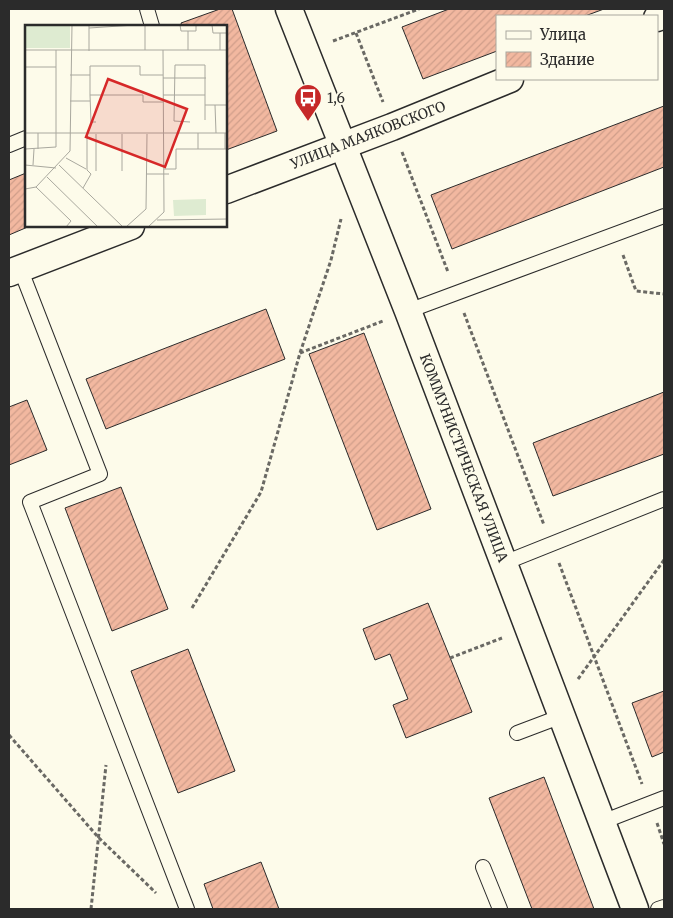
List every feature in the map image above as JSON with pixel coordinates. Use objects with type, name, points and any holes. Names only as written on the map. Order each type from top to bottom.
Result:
[{"type":"street","name":"КОММУНИСТИЧЕСКАЯ УЛИЦА","points":[[290,9],[408,311],[635,909]]},
{"type":"street","name":"УЛИЦА МАЯКОВСКОГО","points":[[228,189],[392,127],[508,80]]},
{"type":"street","points":[[14,270],[126,228]]},
{"type":"lane","points":[[147,9],[152,25]]},
{"type":"lane","points":[[9,145],[25,138]]},
{"type":"lane","points":[[408,311],[664,216]]},
{"type":"lane","points":[[14,270],[100,474],[30,502],[187,909]]},
{"type":"lane","points":[[504,563],[664,499]]},
{"type":"lane","points":[[517,733],[560,711]]},
{"type":"lane","points":[[602,822],[664,798]]},
{"type":"lane","points":[[483,867],[500,909]]},
{"type":"lane","points":[[658,909],[664,907]]},
{"type":"path","points":[[306,51],[419,9]]},
{"type":"path","points":[[356,32],[664,844]]},
{"type":"path","points":[[192,608],[260,492],[300,353],[331,260],[342,216]]},
{"type":"path","points":[[616,234],[636,291],[664,294]]},
{"type":"path","points":[[300,353],[408,311]]},
{"type":"path","points":[[560,711],[594,657],[664,560]]},
{"type":"path","points":[[450,658],[528,628]]},
{"type":"path","points":[[9,735],[98,837],[159,896]]},
{"type":"path","points":[[91,909],[107,762]]},
{"type":"building","points":[[220,9],[232,9],[277,131],[228,149],[228,25],[182,25],[181,23]]},
{"type":"building","points":[[449,9],[604,9],[588,15],[496,15],[496,51],[423,79],[402,27]]},
{"type":"building","points":[[664,106],[664,167],[452,249],[431,195]]},
{"type":"building","points":[[25,173],[25,228],[9,235],[9,180]]},
{"type":"building","points":[[266,309],[285,359],[106,429],[86,379]]},
{"type":"building","points":[[364,333],[431,509],[377,530],[309,354]]},
{"type":"building","points":[[664,392],[664,454],[553,496],[533,443]]},
{"type":"building","points":[[27,400],[47,450],[9,465],[9,407]]},
{"type":"building","points":[[121,487],[168,609],[112,631],[65,508]]},
{"type":"building","points":[[428,603],[472,712],[406,738],[393,705],[408,699],[390,654],[375,660],[363,629]]},
{"type":"building","points":[[188,649],[235,771],[178,793],[131,671]]},
{"type":"building","points":[[664,691],[664,752],[652,757],[632,703]]},
{"type":"building","points":[[544,777],[594,909],[532,909],[489,798]]},
{"type":"building","points":[[261,862],[279,909],[213,909],[204,884]]},
{"type":"place","name":"1,6","points":[[308,122]]}]
